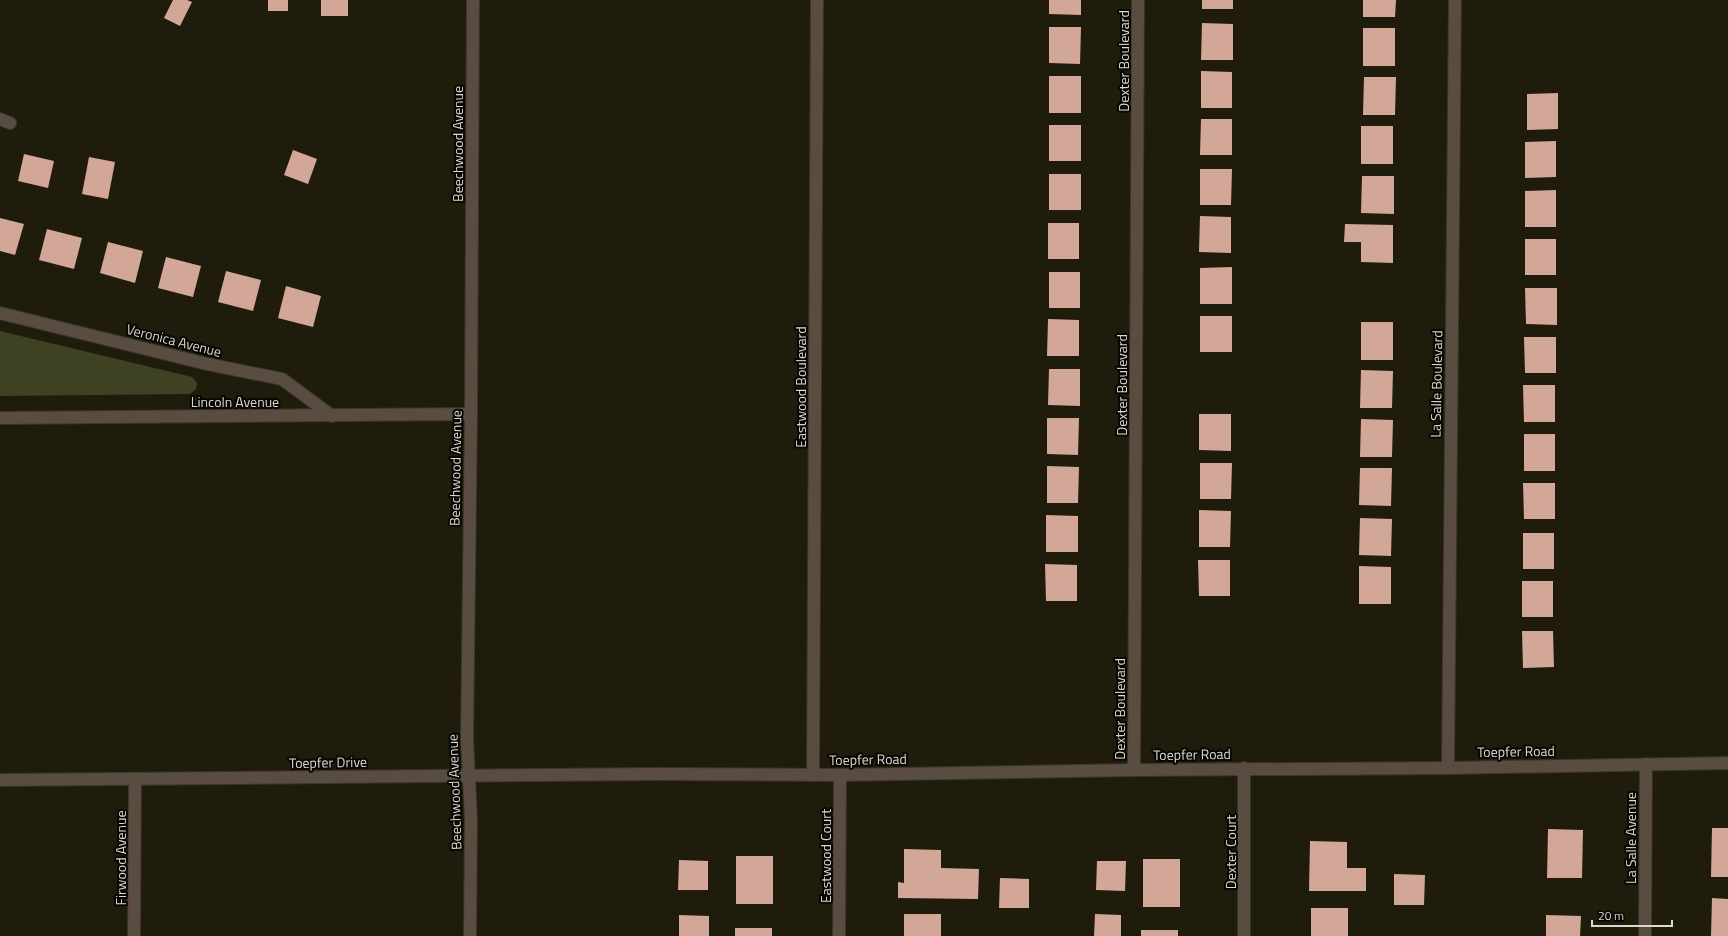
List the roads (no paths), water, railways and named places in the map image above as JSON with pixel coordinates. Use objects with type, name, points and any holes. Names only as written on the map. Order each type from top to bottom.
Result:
[{"type":"street","name":"Beechwood Avenue","points":[[470,936],[471,819],[467,739],[471,414],[473,0]]},
{"type":"street","name":"Eastwood Boulevard","points":[[813,775],[817,0]]},
{"type":"street","name":"Dexter Boulevard","points":[[1134,770],[1138,0]]},
{"type":"street","name":"La Salle Boulevard","points":[[1448,768],[1455,0]]},
{"type":"street","name":"Veronica Avenue","points":[[0,313],[207,364],[282,379],[332,416]]},
{"type":"street","name":"Lincoln Avenue","points":[[0,418],[471,414]]},
{"type":"street","name":"Toepfer Road","points":[[657,774],[840,775],[1244,768],[1448,768],[1728,763]]},
{"type":"street","name":"La Salle Avenue","points":[[1645,936],[1646,764]]},
{"type":"street","name":"Dexter Court","points":[[1244,768],[1246,818],[1244,936]]},
{"type":"street","name":"Toepfer Drive","points":[[0,780],[136,780],[657,774]]},
{"type":"street","name":"Eastwood Court","points":[[839,936],[840,775]]},
{"type":"street","name":"Firwood Avenue","points":[[134,936],[136,780]]}]
